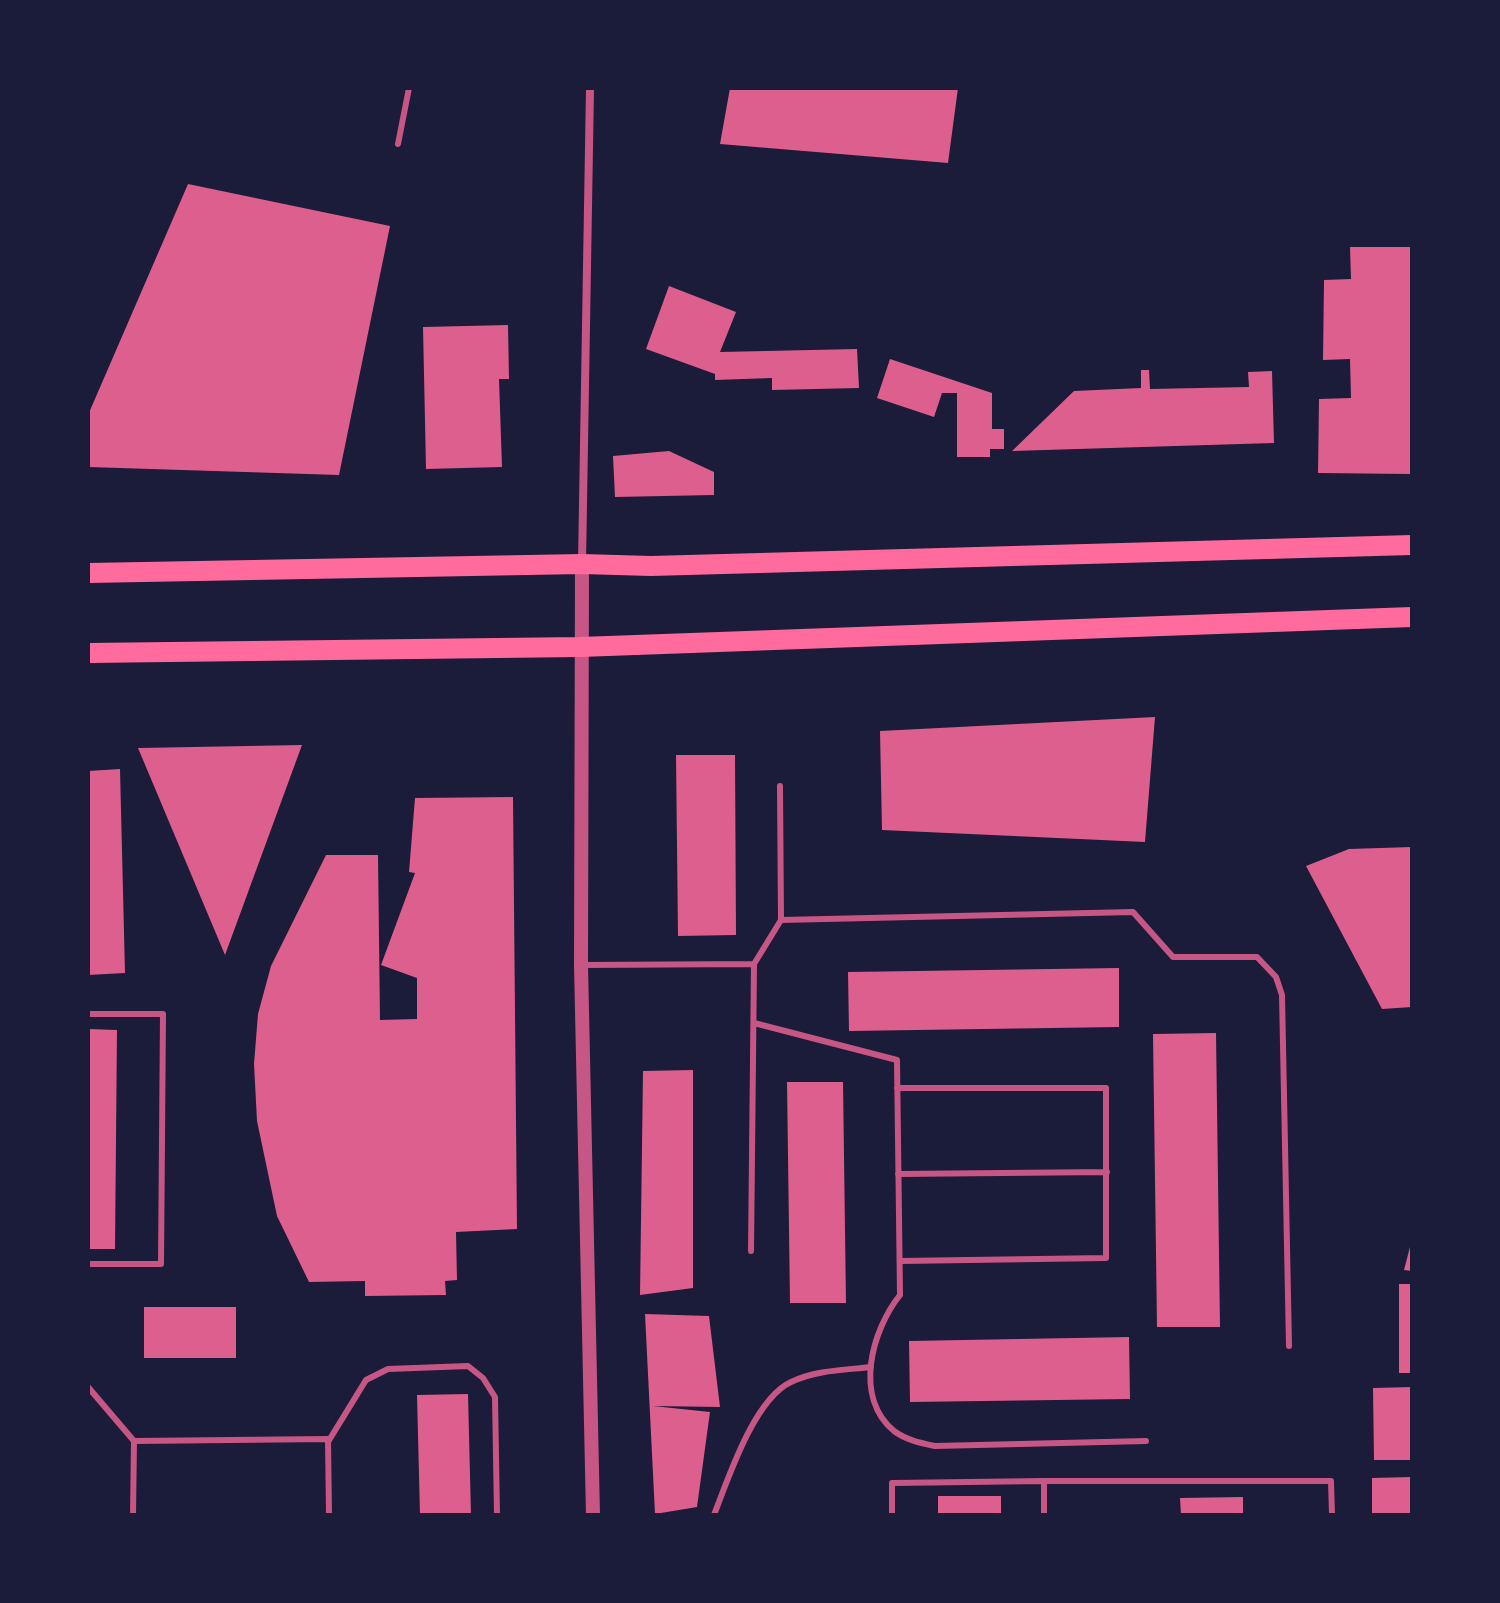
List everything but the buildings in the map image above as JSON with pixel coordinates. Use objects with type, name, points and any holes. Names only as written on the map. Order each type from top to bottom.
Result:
[{"type":"main road","points":[[88,573],[582,564],[651,566],[1412,545]]},
{"type":"main road","points":[[88,653],[580,647],[1412,617]]},
{"type":"street","points":[[590,88],[580,647],[581,965],[593,1515]]},
{"type":"lane","points":[[398,144],[409,88]]},
{"type":"lane","points":[[751,1251],[754,964],[781,920],[780,786]]},
{"type":"lane","points":[[781,920],[1133,912],[1173,957],[1257,957],[1276,977],[1282,995],[1289,1346]]},
{"type":"lane","points":[[581,965],[754,964]]},
{"type":"lane","points":[[88,1014],[163,1014],[161,1264],[88,1264]]},
{"type":"lane","points":[[754,1023],[897,1060],[900,1295],[884,1316],[874,1341],[871,1367],[874,1397],[883,1420],[911,1440],[935,1446],[1146,1441]]},
{"type":"lane","points":[[897,1088],[1106,1088],[1106,1258],[900,1261]]},
{"type":"lane","points":[[898,1174],[1107,1172]]},
{"type":"lane","points":[[329,1515],[328,1442],[366,1380],[388,1369],[468,1366],[483,1378],[495,1397],[497,1515]]},
{"type":"lane","points":[[714,1515],[737,1453],[766,1405],[788,1383],[816,1373],[871,1367]]},
{"type":"lane","points":[[88,1387],[134,1441],[133,1515]]},
{"type":"lane","points":[[134,1441],[328,1442]]},
{"type":"lane","points":[[1044,1481],[1044,1515]]},
{"type":"lane","points":[[892,1515],[892,1483],[1044,1481],[1331,1481],[1332,1515]]}]
